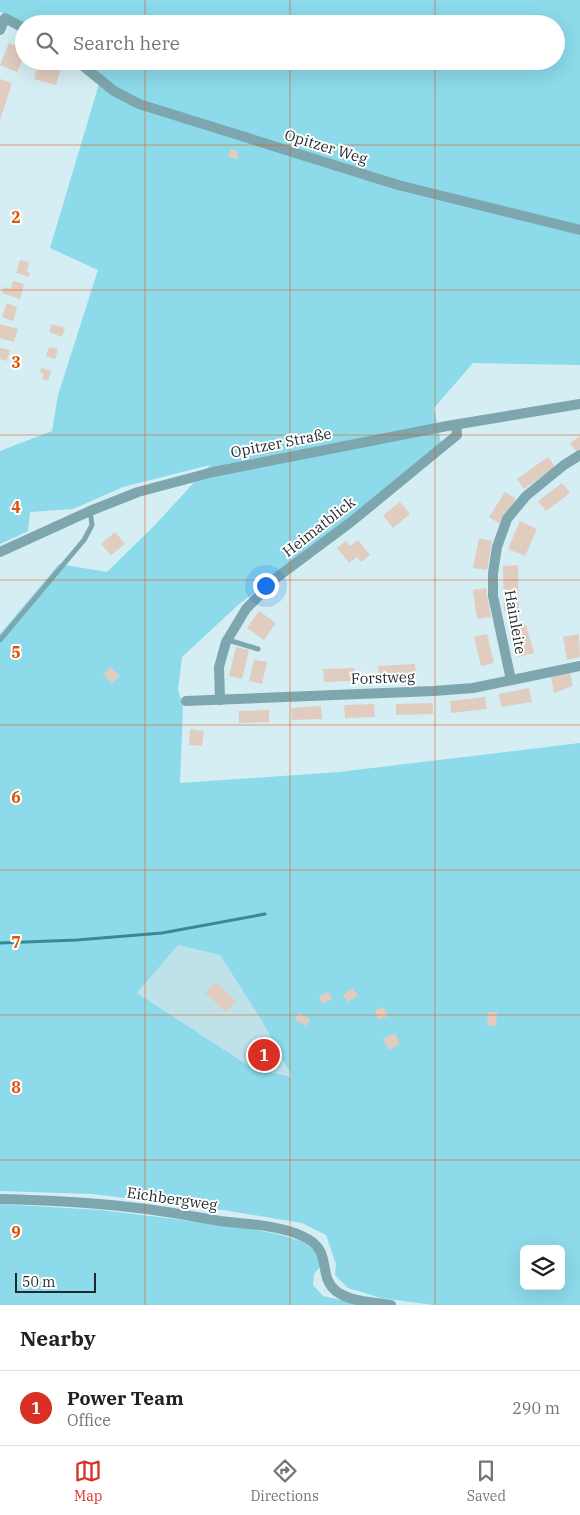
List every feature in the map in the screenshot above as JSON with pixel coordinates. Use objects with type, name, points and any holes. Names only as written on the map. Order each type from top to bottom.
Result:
[{"type":"street","points":[[0,30],[5,18],[15,23]]},
{"type":"street","name":"Opitzer Weg","points":[[88,70],[114,91],[139,104],[398,185],[580,230]]},
{"type":"street","name":"Opitzer Straße","points":[[0,552],[90,511],[138,492],[213,472],[456,425],[580,404]]},
{"type":"street","name":"Heimatblick","points":[[220,700],[219,667],[228,640],[246,609],[276,578],[351,522],[458,435],[456,425]]},
{"type":"street","name":"Hainleite","points":[[511,680],[493,596],[493,573],[497,547],[507,520],[526,496],[564,465],[580,455]]},
{"type":"street","name":"Forstweg","points":[[186,701],[473,688],[580,666]]},
{"type":"street","name":"Eichbergweg","points":[[0,1199],[129,1207],[276,1228],[302,1236],[320,1249],[325,1262],[326,1277],[336,1292],[360,1300],[391,1305]]},
{"type":"lane","points":[[0,640],[84,540],[92,525],[90,511]]},
{"type":"lane","points":[[228,640],[258,649]]},
{"type":"shaded area","points":[[0,0],[580,0],[580,365],[473,363],[434,408],[441,443],[351,517],[238,605],[182,657],[178,689],[183,706],[180,783],[339,772],[580,743],[580,1305],[433,1305],[381,1298],[348,1288],[335,1275],[336,1264],[326,1235],[302,1223],[223,1210],[92,1194],[0,1191],[0,634],[59,564],[107,572],[155,525],[210,465],[123,487],[73,509],[30,512],[28,531],[0,544],[0,451],[52,431],[58,395],[98,270],[50,248],[99,84],[90,70],[565,70],[565,15],[15,15],[15,18],[0,12]],"holes":[[[178,945],[220,955],[262,1021],[292,1077],[252,1068],[137,993]]]},
{"type":"shaded area","points":[[178,945],[220,955],[262,1021],[292,1078],[252,1068],[137,993]]},
{"type":"shaded area","points":[[0,1204],[100,1210],[242,1227],[281,1235],[303,1242],[318,1252],[321,1266],[314,1274],[313,1285],[323,1296],[363,1305],[0,1305]]},
{"type":"building","points":[[9,43],[15,45],[15,70],[18,70],[17,72],[0,65]]},
{"type":"building","points":[[36,70],[60,70],[56,85],[34,79]]},
{"type":"building","points":[[0,79],[12,83],[0,120]]},
{"type":"building","points":[[230,149],[238,151],[237,159],[228,157]]},
{"type":"building","points":[[20,260],[29,262],[27,272],[30,273],[29,277],[16,273]]},
{"type":"building","points":[[13,281],[24,284],[20,299],[2,293],[4,287],[11,289]]},
{"type":"building","points":[[7,303],[17,307],[13,321],[2,317]]},
{"type":"building","points":[[0,324],[18,329],[14,342],[0,338]]},
{"type":"building","points":[[52,324],[65,328],[62,337],[49,332]]},
{"type":"building","points":[[49,347],[58,349],[55,359],[46,356]]},
{"type":"building","points":[[0,348],[10,350],[7,361],[0,359]]},
{"type":"building","points":[[41,368],[51,371],[48,381],[42,379],[44,374],[40,372]]},
{"type":"building","points":[[580,436],[580,450],[577,452],[570,443]]},
{"type":"building","points":[[548,457],[555,467],[524,489],[517,479]]},
{"type":"building","points":[[562,483],[570,493],[546,511],[538,501]]},
{"type":"building","points":[[505,492],[516,499],[500,524],[489,517]]},
{"type":"building","points":[[400,502],[410,514],[393,528],[383,515]]},
{"type":"building","points":[[520,521],[537,529],[525,556],[508,549]]},
{"type":"building","points":[[115,532],[125,544],[111,555],[101,544]]},
{"type":"building","points":[[479,538],[492,541],[487,570],[473,568]]},
{"type":"building","points":[[358,540],[370,555],[361,562],[357,557],[349,563],[337,548],[346,541],[350,546]]},
{"type":"building","points":[[518,565],[519,610],[504,611],[503,566]]},
{"type":"building","points":[[486,588],[491,617],[477,619],[473,590]]},
{"type":"building","points":[[259,611],[276,623],[264,640],[247,628]]},
{"type":"building","points":[[526,625],[534,653],[518,657],[511,629]]},
{"type":"building","points":[[487,634],[494,663],[481,666],[474,637]]},
{"type":"building","points":[[579,634],[580,657],[567,660],[563,637]]},
{"type":"building","points":[[236,647],[249,650],[242,679],[229,676]]},
{"type":"building","points":[[254,660],[267,662],[262,684],[249,681]]},
{"type":"building","points":[[415,664],[416,677],[379,679],[378,666]]},
{"type":"building","points":[[110,667],[120,676],[112,683],[103,674]]},
{"type":"building","points":[[354,668],[355,681],[324,682],[323,669]]},
{"type":"building","points":[[570,673],[573,686],[554,693],[551,677]]},
{"type":"building","points":[[529,688],[532,702],[501,707],[499,694]]},
{"type":"building","points":[[485,697],[487,709],[451,713],[450,701]]},
{"type":"building","points":[[433,703],[433,714],[396,715],[396,704]]},
{"type":"building","points":[[374,704],[375,717],[345,718],[344,705]]},
{"type":"building","points":[[321,706],[322,719],[292,720],[291,708]]},
{"type":"building","points":[[269,710],[269,722],[239,723],[239,711]]},
{"type":"building","points":[[190,729],[204,731],[202,746],[189,745]]},
{"type":"building","points":[[215,982],[236,1001],[226,1012],[205,993]]},
{"type":"building","points":[[352,988],[358,995],[348,1002],[343,995]]},
{"type":"building","points":[[329,992],[332,1000],[322,1003],[319,996]]},
{"type":"building","points":[[384,1007],[388,1016],[378,1020],[375,1010]]},
{"type":"building","points":[[488,1012],[497,1012],[496,1026],[487,1025]]},
{"type":"building","points":[[298,1013],[310,1019],[307,1026],[295,1020]]},
{"type":"building","points":[[395,1033],[400,1044],[389,1050],[383,1039]]},
{"type":"building","points":[[266,1050],[277,1055],[271,1069],[260,1064]]},
{"type":"waterway","points":[[0,943],[77,940],[162,933],[265,914]]},
{"type":"place","name":"Power Team","points":[[264,1055]]}]
